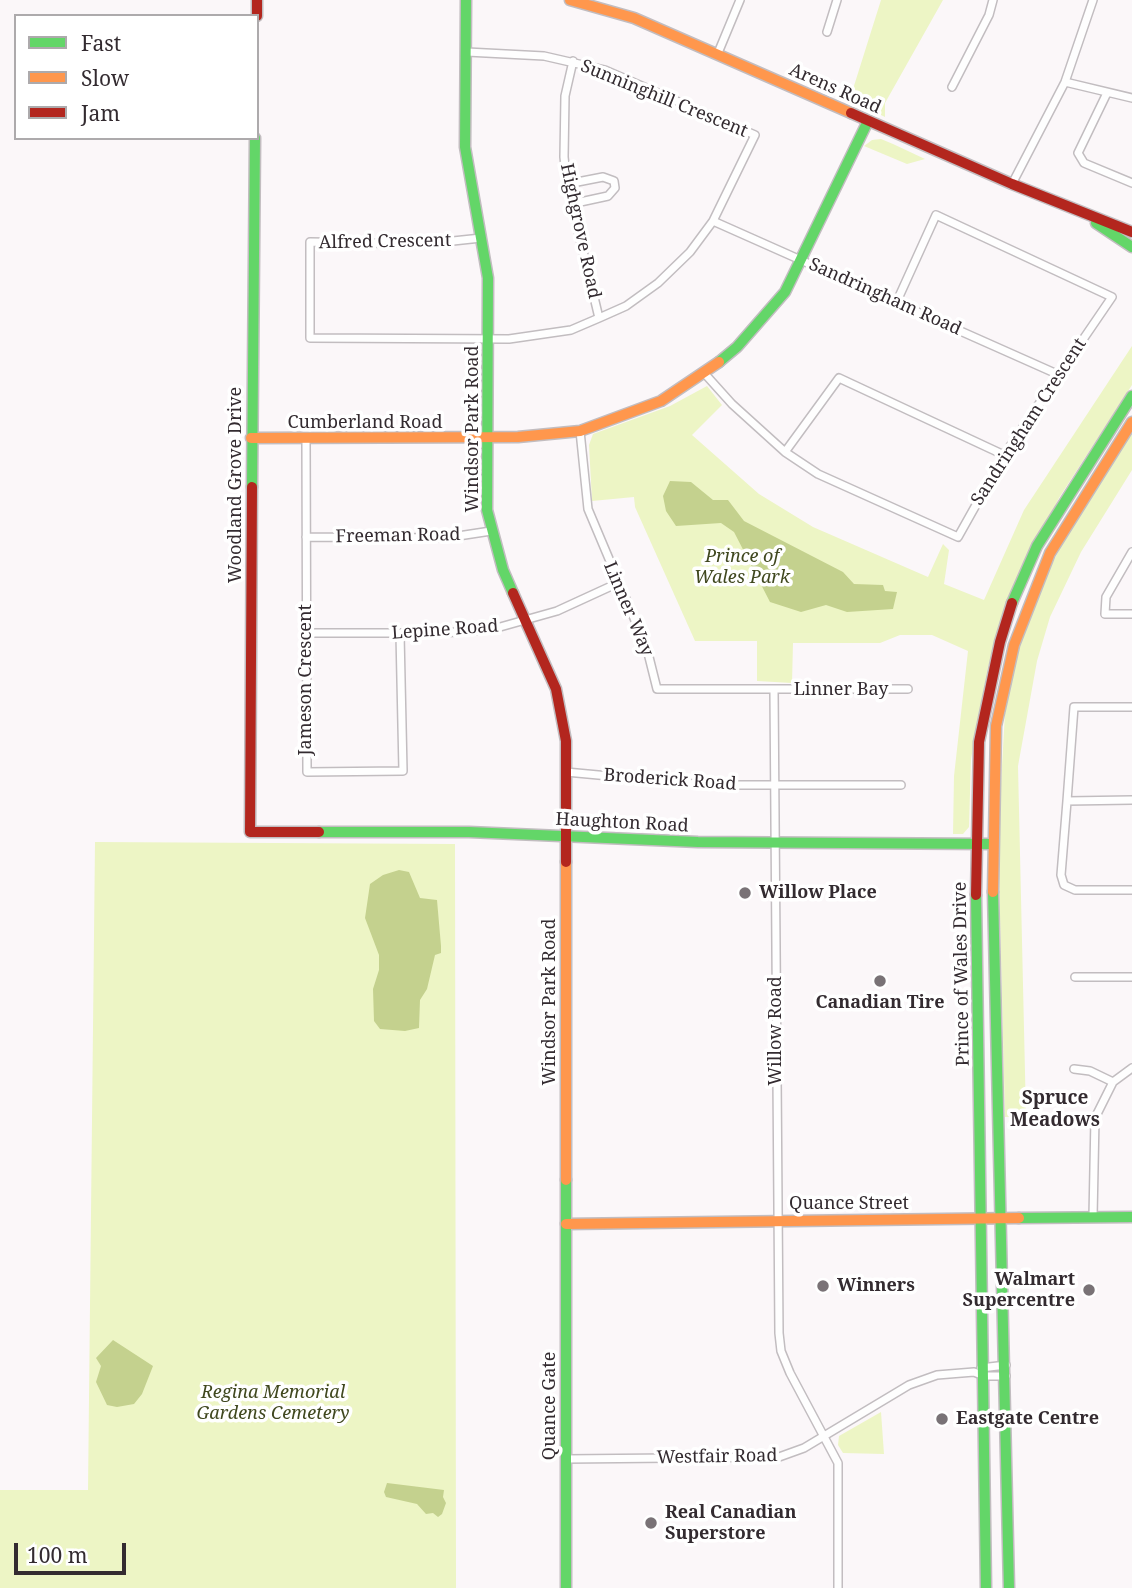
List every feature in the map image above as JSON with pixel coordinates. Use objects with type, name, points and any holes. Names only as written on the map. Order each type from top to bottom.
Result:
[{"type":"street","name":"Windsor Park Road","points":[[466,0],[465,147],[488,278],[486,496],[491,531],[503,570],[559,701],[566,741],[566,1224]]},
{"type":"street","name":"Arens Road","points":[[570,0],[634,18],[1084,215],[1132,232]]},
{"type":"street","points":[[718,53],[740,0]]},
{"type":"street","points":[[827,32],[837,0]]},
{"type":"street","points":[[952,88],[989,15],[993,0]]},
{"type":"street","points":[[1012,184],[1065,82],[1093,0]]},
{"type":"street","name":"Sunninghill Crescent","points":[[467,52],[513,52],[573,61],[605,70],[755,135],[713,221],[674,270],[626,306],[571,330],[489,339]]},
{"type":"street","name":"Highgrove Road","points":[[573,61],[563,120],[567,184],[599,318]]},
{"type":"street","points":[[1065,82],[1132,98]]},
{"type":"street","points":[[1107,93],[1078,153],[1084,163],[1132,183]]},
{"type":"street","name":"Cumberland Road","points":[[251,438],[485,439],[580,431],[645,408],[705,374],[737,347],[769,314],[803,261],[868,121]]},
{"type":"street","name":"Woodland Grove Drive","points":[[250,832],[255,140]]},
{"type":"street","points":[[567,184],[603,177],[614,181],[615,188],[608,196],[571,204]]},
{"type":"street","name":"Sandringham Crescent","points":[[705,374],[732,404],[785,452],[818,474],[958,537],[1004,455],[1112,297],[936,215],[897,301]]},
{"type":"street","name":"Arens Road","points":[[1084,215],[1132,247]]},
{"type":"street","name":"Sandringham Road","points":[[713,221],[1057,374]]},
{"type":"street","name":"Alfred Crescent","points":[[481,238],[425,244],[310,242],[310,338],[489,339]]},
{"type":"street","points":[[785,452],[839,378],[1004,455]]},
{"type":"street","name":"Prince of Wales Drive","points":[[986,1588],[976,844],[979,742],[1000,642],[1014,598],[1037,546],[1071,488],[1132,396]]},
{"type":"street","name":"Prince of Wales Drive","points":[[1009,1588],[992,844],[996,726],[1014,645],[1050,553],[1132,422]]},
{"type":"street","name":"Linner Way","points":[[580,431],[588,509],[647,649],[657,689],[774,690]]},
{"type":"street","name":"Jameson Crescent","points":[[306,438],[307,772],[402,771],[400,634]]},
{"type":"street","name":"Freeman Road","points":[[306,537],[445,538],[491,531]]},
{"type":"street","points":[[1132,552],[1106,597],[1105,614],[1132,614]]},
{"type":"street","name":"Lepine Road","points":[[306,633],[400,634],[475,631],[526,621],[567,607],[618,583]]},
{"type":"street","points":[[774,690],[774,842]]},
{"type":"street","name":"Linner Bay","points":[[774,690],[908,690]]},
{"type":"street","points":[[1132,707],[1074,707],[1061,875],[1064,885],[1074,890],[1132,890]]},
{"type":"street","name":"Broderick Road","points":[[566,772],[686,784],[901,785]]},
{"type":"street","points":[[1067,801],[1132,800]]},
{"type":"street","name":"Haughton Road","points":[[250,832],[469,832],[774,842],[992,844]]},
{"type":"street","name":"Willow Road","points":[[774,842],[777,1220]]},
{"type":"street","points":[[1075,977],[1132,977]]},
{"type":"street","points":[[1093,1217],[1095,1118],[1114,1082],[1132,1068]]},
{"type":"street","points":[[1074,1069],[1090,1071],[1114,1082]]},
{"type":"street","name":"Quance Street","points":[[566,1224],[1132,1217]]},
{"type":"street","points":[[777,1220],[781,1351],[839,1467],[838,1588]]},
{"type":"street","name":"Quance Gate","points":[[566,1224],[566,1588]]},
{"type":"street","name":"Westfair Road","points":[[565,1459],[772,1458],[794,1452],[823,1437],[909,1385],[937,1375],[1006,1371]]},
{"type":"green space","points":[[881,0],[943,0],[885,103],[885,117],[844,97],[853,89]]},
{"type":"green space","points":[[881,139],[925,159],[907,164],[864,146],[872,140]]},
{"type":"green space","name":"Prince of Wales Park","points":[[1132,346],[1132,385],[1059,498],[1010,598],[988,667],[971,759],[969,827],[963,834],[953,834],[954,776],[968,651],[932,635],[900,635],[880,643],[793,643],[792,683],[757,681],[757,641],[695,641],[635,507],[634,497],[592,501],[589,445],[593,434],[670,406],[707,386],[722,405],[692,435],[759,494],[813,527],[928,577],[943,544],[949,550],[944,584],[984,600],[1024,510]]},
{"type":"green space","points":[[1132,433],[1132,470],[1081,552],[1050,617],[1037,661],[1018,766],[1026,1116],[1005,1117],[998,836],[1005,713],[1019,648],[1043,581],[1077,516]]},
{"type":"green space","name":"Regina Memorial Gardens Cemetery","points":[[95,842],[455,844],[456,1588],[0,1588],[0,1490],[88,1490]]},
{"type":"green space","points":[[881,1412],[884,1454],[843,1453],[838,1445],[839,1436]]},
{"type":"shaded area","points":[[670,481],[691,482],[713,500],[728,500],[744,521],[843,572],[854,584],[883,585],[885,591],[897,592],[893,609],[847,612],[826,605],[801,612],[770,602],[734,532],[721,523],[676,526],[666,511],[663,496]]},
{"type":"shaded area","points":[[399,870],[409,872],[420,898],[437,900],[441,946],[441,953],[435,955],[427,989],[420,1000],[419,1028],[405,1031],[380,1029],[374,1021],[373,989],[379,970],[379,955],[365,918],[370,884],[383,875]]},
{"type":"shaded area","points":[[113,1340],[153,1366],[142,1394],[134,1404],[117,1407],[107,1405],[96,1382],[101,1366],[96,1358]]},
{"type":"shaded area","points":[[387,1483],[444,1490],[446,1503],[442,1514],[438,1517],[433,1513],[426,1514],[417,1504],[386,1497],[384,1492]]},
{"type":"traffic: fast","points":[[466,0],[465,147],[488,278],[487,510],[503,570],[513,593]]},
{"type":"traffic: fast","points":[[719,362],[737,347],[785,292],[868,121]]},
{"type":"traffic: fast","points":[[252,487],[255,140]]},
{"type":"traffic: fast","points":[[1096,223],[1132,247]]},
{"type":"traffic: fast","points":[[1012,603],[1037,546],[1132,396]]},
{"type":"traffic: fast","points":[[319,832],[469,832],[698,842],[992,844]]},
{"type":"traffic: fast","points":[[993,892],[1009,1588]]},
{"type":"traffic: fast","points":[[976,895],[986,1588]]},
{"type":"traffic: fast","points":[[566,1180],[566,1588]]},
{"type":"traffic: fast","points":[[1019,1218],[1132,1217]]},
{"type":"traffic: slow","points":[[570,0],[634,18],[851,113]]},
{"type":"traffic: slow","points":[[251,438],[518,437],[580,431],[661,401],[719,362]]},
{"type":"traffic: slow","points":[[993,892],[996,726],[1014,645],[1050,553],[1132,422]]},
{"type":"traffic: slow","points":[[566,862],[566,1180]]},
{"type":"traffic: slow","points":[[566,1224],[1019,1218]]},
{"type":"traffic: jam","points":[[257,0],[257,14]]},
{"type":"traffic: jam","points":[[851,113],[1012,184],[1132,232]]},
{"type":"traffic: jam","points":[[252,487],[250,832],[319,832]]},
{"type":"traffic: jam","points":[[513,593],[556,689],[566,741],[566,862]]},
{"type":"traffic: jam","points":[[976,895],[979,742],[1000,642],[1012,603]]},
{"type":"place","name":"Willow Place","points":[[745,893]]},
{"type":"place","name":"Canadian Tire","points":[[880,981]]},
{"type":"place","name":"Winners","points":[[823,1286]]},
{"type":"place","name":"Walmart Supercentre","points":[[1089,1290]]},
{"type":"place","name":"Eastgate Centre","points":[[942,1419]]},
{"type":"place","name":"Real Canadian Superstore","points":[[651,1523]]},
{"type":"district","name":"Spruce Meadows","points":[[1055,1110]]}]
